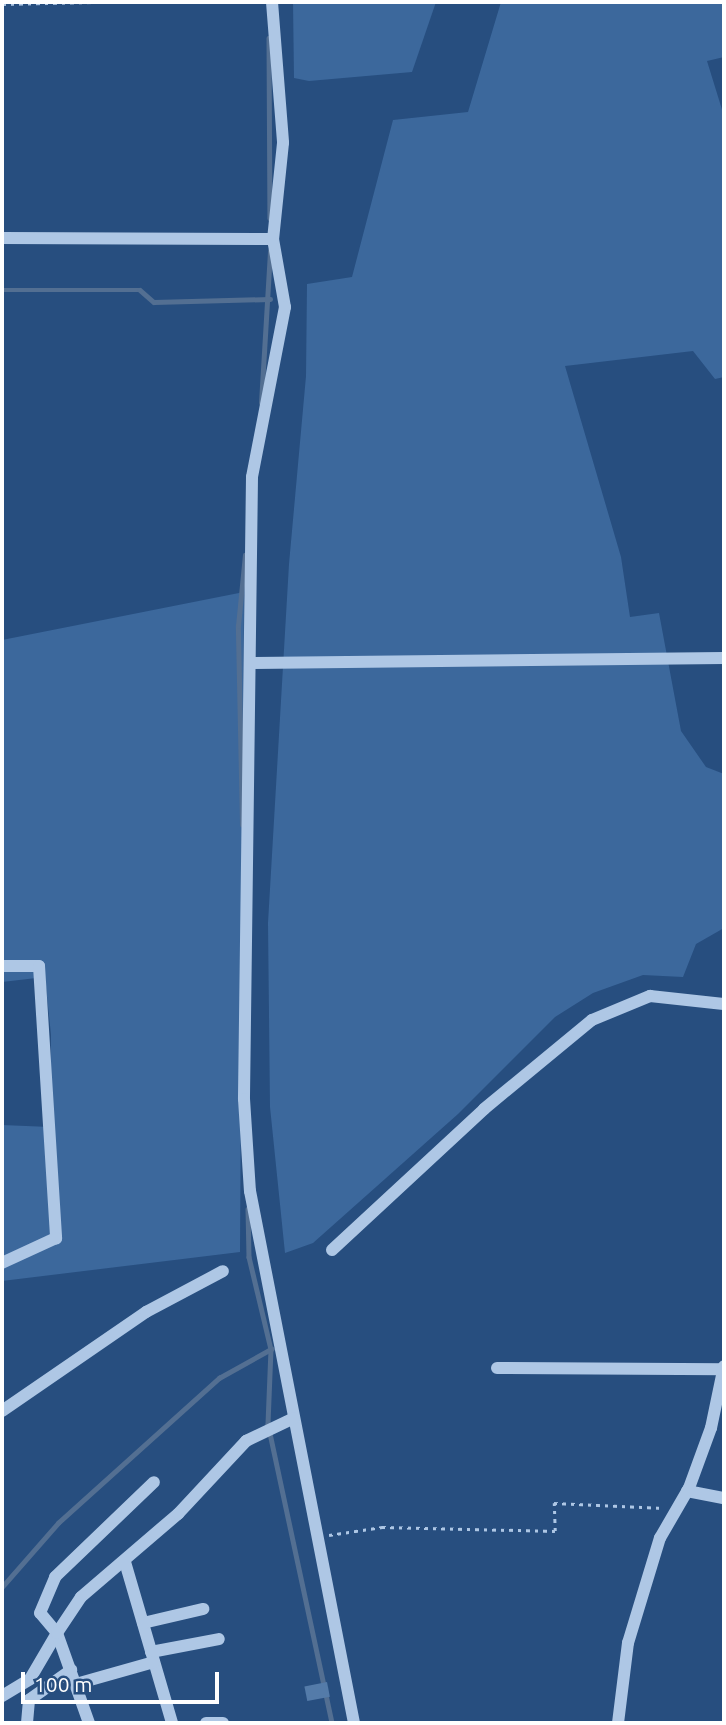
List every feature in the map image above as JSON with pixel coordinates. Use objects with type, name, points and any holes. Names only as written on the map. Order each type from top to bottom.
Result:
[{"type":"street","points":[[272,2],[283,143],[273,239],[283,296],[253,477],[244,1098],[250,1191],[294,1418],[343,1647],[354,1723]]},
{"type":"street","points":[[2,238],[273,239]]},
{"type":"street","points":[[251,663],[724,658]]},
{"type":"street","points":[[2,966],[39,966],[56,1238],[2,1263]]},
{"type":"street","points":[[332,1250],[484,1109],[592,1020],[650,996],[724,1003]]},
{"type":"street","points":[[2,1411],[146,1311],[223,1271]]},
{"type":"street","points":[[497,1368],[724,1368],[711,1428],[687,1490],[660,1538],[628,1643],[618,1723]]},
{"type":"street","points":[[2,1696],[30,1679],[81,1597],[125,1562],[246,1441],[294,1418]]},
{"type":"street","points":[[89,1723],[57,1633],[40,1613],[55,1577],[153,1482]]},
{"type":"street","points":[[687,1490],[724,1498]]},
{"type":"street","points":[[125,1562],[172,1723]]},
{"type":"street","points":[[142,1623],[203,1609]]},
{"type":"street","points":[[76,1684],[152,1657],[219,1639]]},
{"type":"street","points":[[27,1723],[29,1700],[71,1670]]},
{"type":"street","points":[[206,1723],[223,1723]]},
{"type":"path","points":[[2,4],[94,2]]},
{"type":"path","points":[[319,1537],[382,1527],[555,1531],[554,1503],[677,1509]]},
{"type":"shaded area","points":[[293,2],[436,2],[412,72],[309,81],[294,78]]},
{"type":"shaded area","points":[[501,2],[724,2],[724,57],[707,61],[724,116],[724,377],[715,379],[693,351],[565,366],[621,557],[630,617],[659,613],[681,731],[706,767],[724,774],[724,928],[696,944],[683,977],[643,975],[593,993],[555,1017],[458,1114],[313,1243],[285,1253],[270,1107],[268,923],[289,564],[306,376],[307,284],[352,277],[393,120],[468,112]]},
{"type":"shaded area","points":[[244,592],[240,1252],[2,1281],[2,1125],[50,1127],[51,1035],[45,977],[2,982],[2,640]]},
{"type":"building","points":[[327,1682],[330,1697],[307,1701],[304,1686]]},
{"type":"waterway","points":[[269,38],[270,218]]},
{"type":"waterway","points":[[261,403],[270,251]]},
{"type":"waterway","points":[[2,290],[140,290],[154,302],[270,299]]},
{"type":"waterway","points":[[242,825],[238,626],[245,555]]},
{"type":"waterway","points":[[248,1209],[249,1257],[271,1349],[268,1424],[332,1723]]},
{"type":"waterway","points":[[2,1587],[58,1523],[219,1378],[271,1349]]}]
